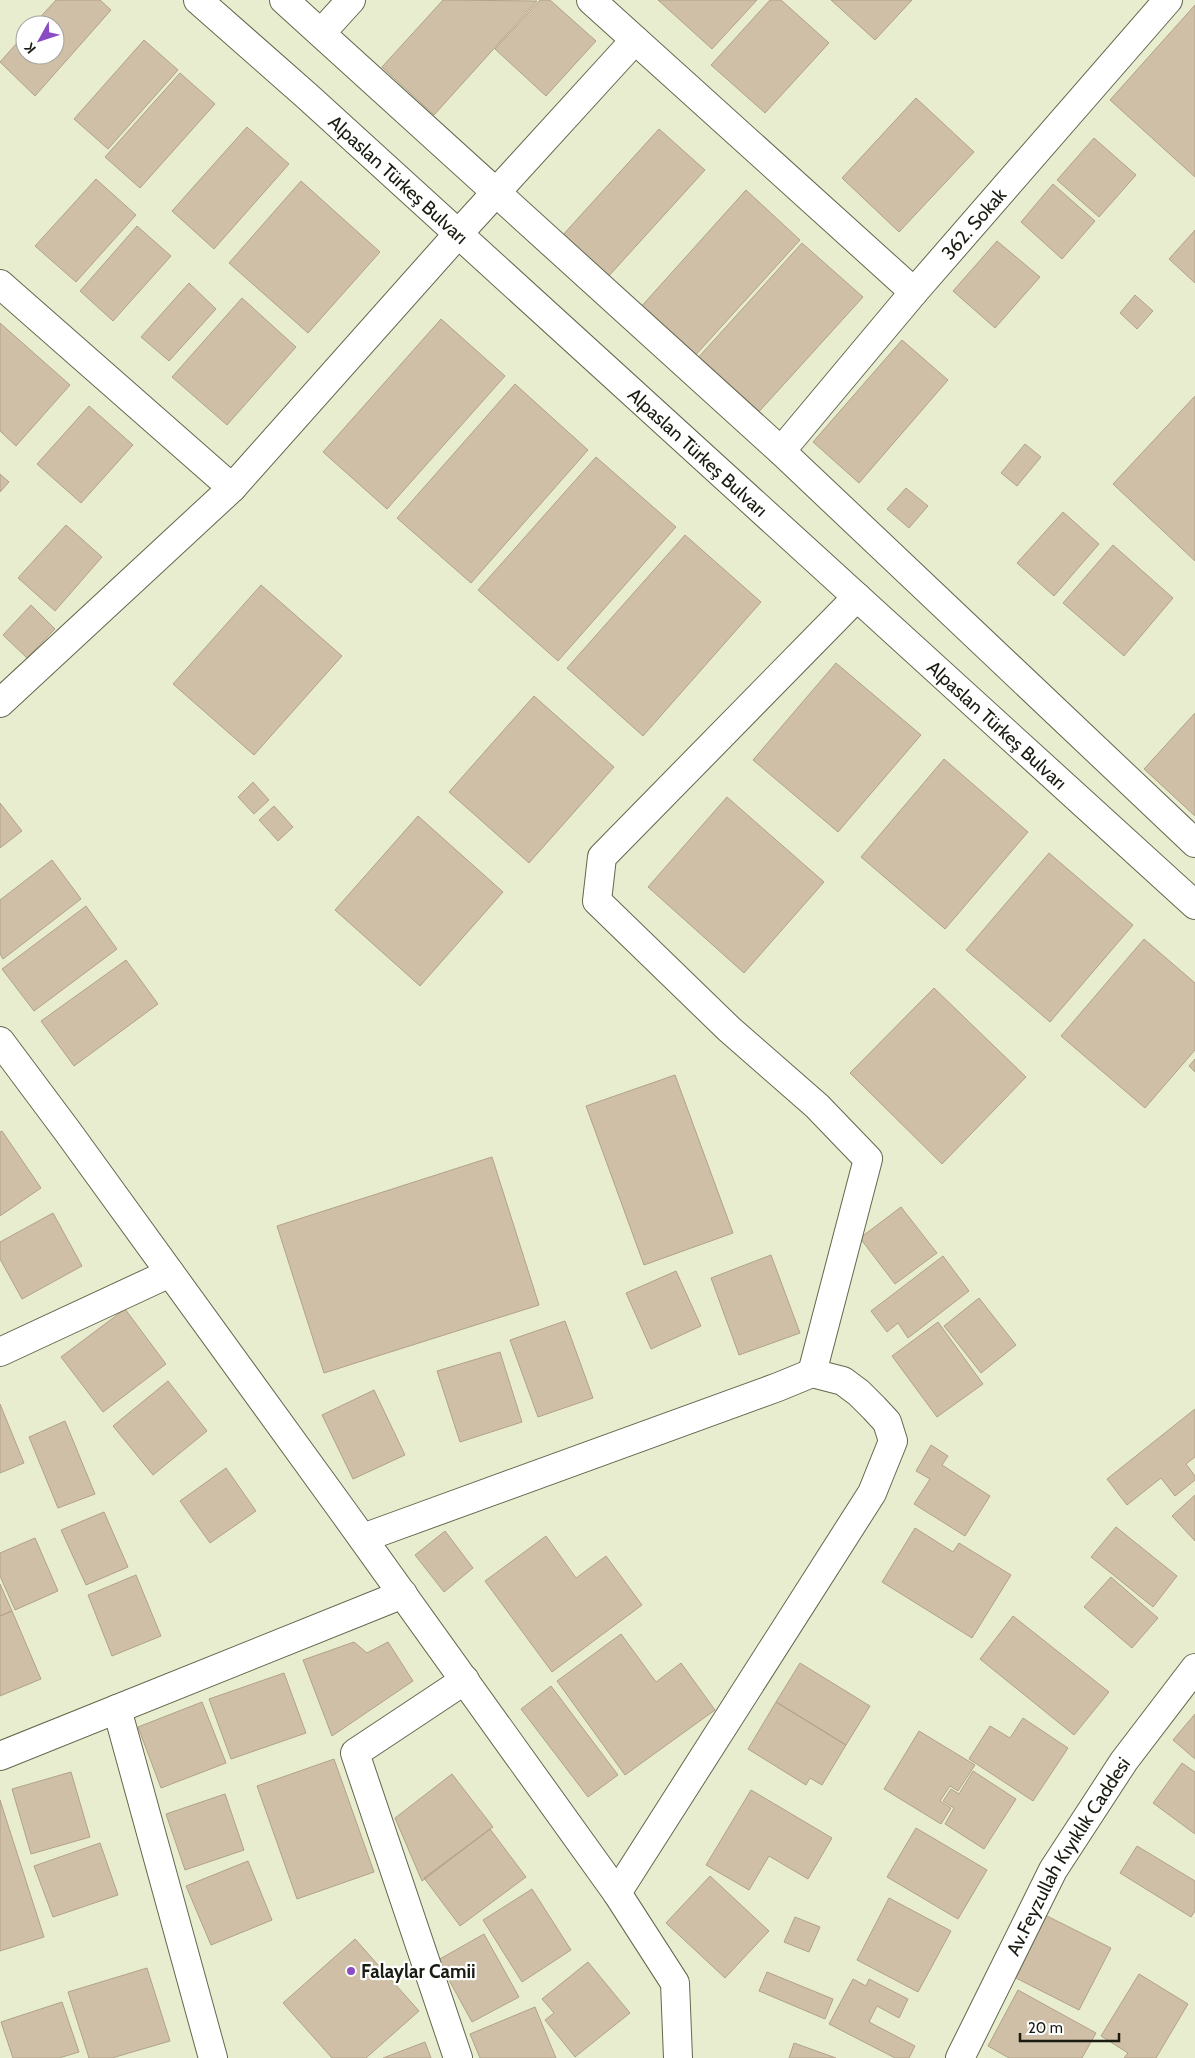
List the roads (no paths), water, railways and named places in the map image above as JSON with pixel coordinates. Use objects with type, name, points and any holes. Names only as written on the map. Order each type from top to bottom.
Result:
[{"type":"street","name":"Alpaslan Türkeş Bulvarı","points":[[198,0],[1195,905]]},
{"type":"street","points":[[284,0],[780,451],[1195,842]]},
{"type":"street","points":[[321,33],[351,0]]},
{"type":"street","points":[[591,0],[914,292]]},
{"type":"street","name":"362. Sokak","points":[[780,451],[914,292],[1168,0]]},
{"type":"street","points":[[0,703],[232,488],[458,234],[635,40]]},
{"type":"street","points":[[0,284],[232,488]]},
{"type":"street","points":[[812,1373],[868,1159],[817,1106],[729,1029],[597,901],[602,857],[857,597]]},
{"type":"street","points":[[0,1041],[403,1594],[618,1893],[675,1983],[678,2058]]},
{"type":"street","points":[[0,1352],[170,1273]]},
{"type":"street","points":[[362,1538],[778,1388],[812,1373],[843,1381],[859,1393],[887,1422],[893,1441],[872,1493],[618,1893]]},
{"type":"street","points":[[0,1756],[403,1594]]},
{"type":"street","name":"Av.Feyzullah Kıyıklık Caddesi","points":[[960,2058],[1052,1870],[1124,1761],[1195,1668]]},
{"type":"street","points":[[458,2058],[355,1753],[465,1680]]},
{"type":"street","points":[[117,1709],[213,2058]]},
{"type":"place","name":"Falaylar Camii","points":[[351,1971]]}]
